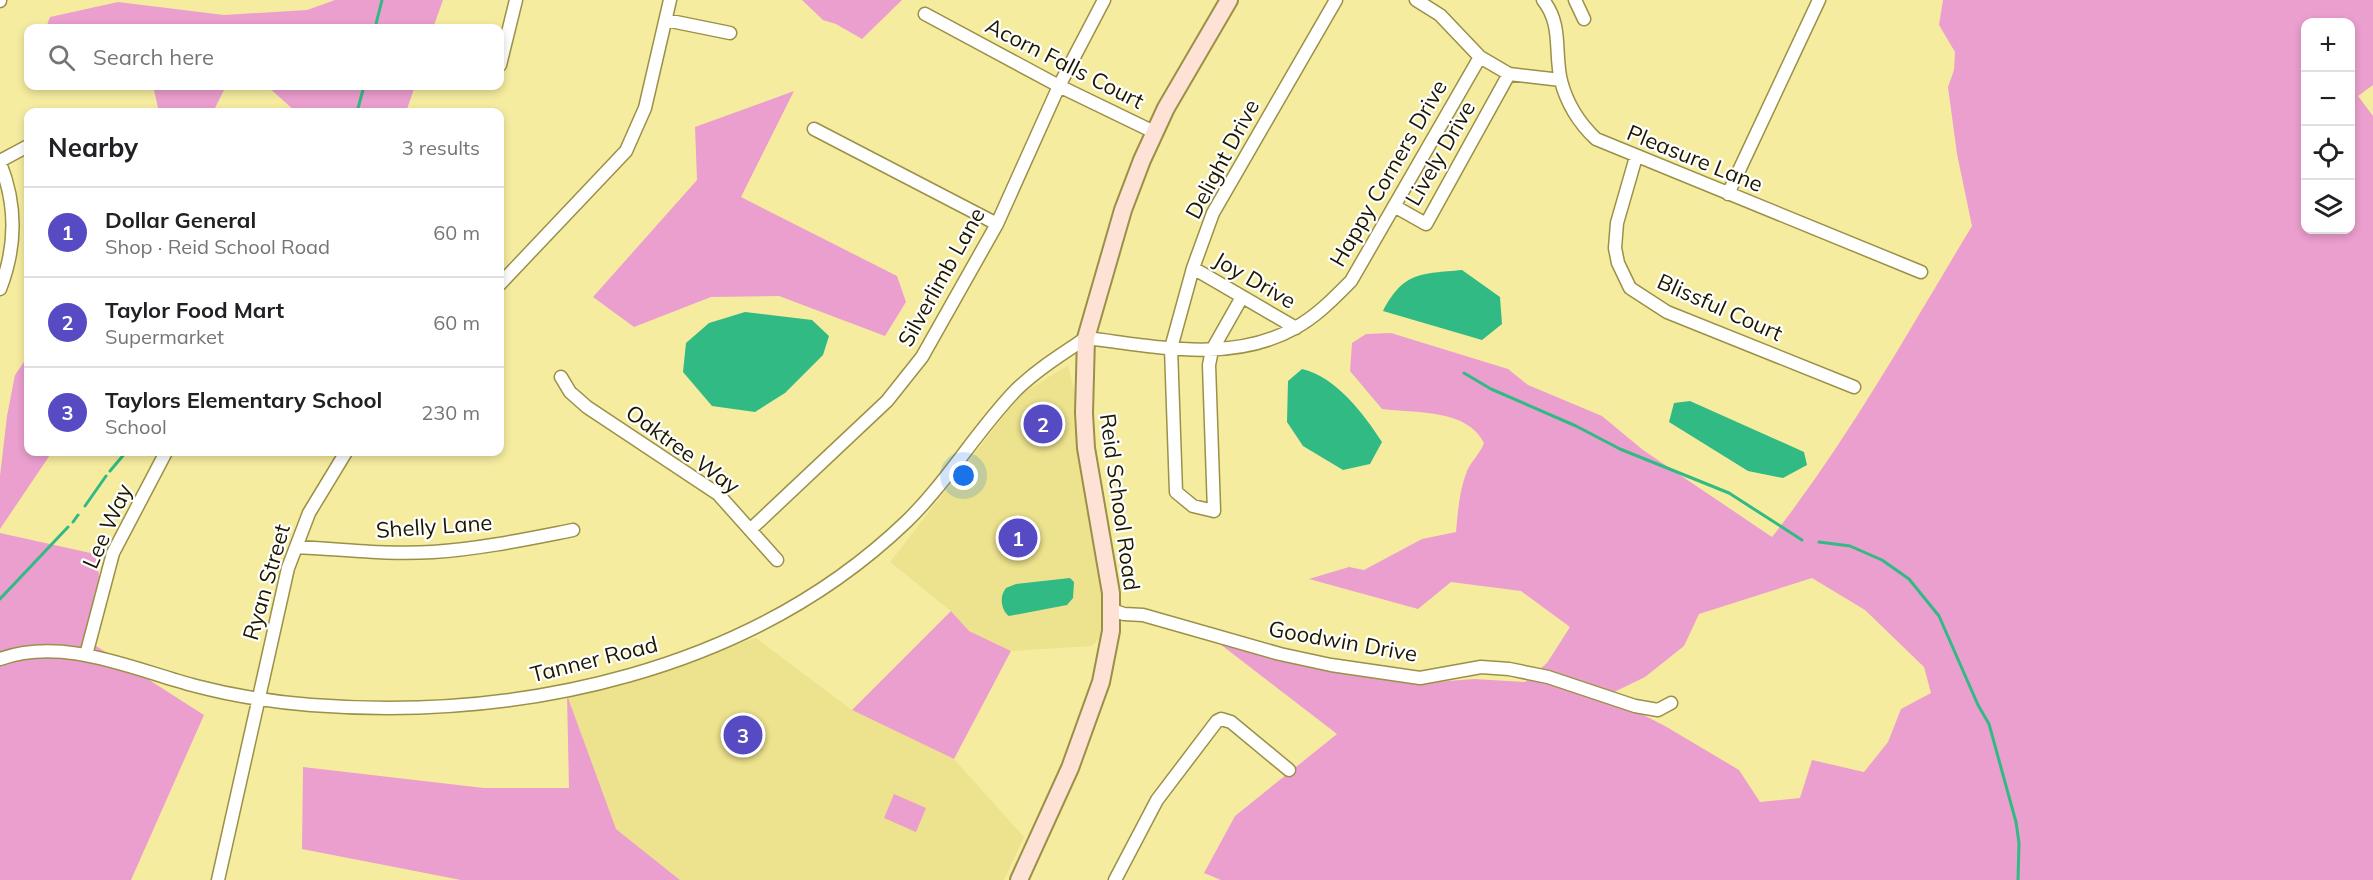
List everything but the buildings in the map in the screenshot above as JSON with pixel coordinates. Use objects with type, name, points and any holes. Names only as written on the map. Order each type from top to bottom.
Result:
[{"type":"street","points":[[504,49],[516,0]]},
{"type":"street","points":[[504,280],[626,151],[645,108],[670,0]]},
{"type":"street","name":"Silverlimb Lane","points":[[751,529],[887,401],[922,357],[997,224],[1059,86],[1104,0]]},
{"type":"street","name":"Reid School Road","points":[[1019,880],[1069,771],[1093,706],[1109,647],[1112,610],[1086,448],[1084,413],[1086,338],[1123,210],[1154,132],[1229,0]]},
{"type":"street","name":"Delight Drive","points":[[1212,350],[1209,365],[1214,511],[1192,506],[1176,492],[1171,348],[1193,268],[1213,213],[1336,0]]},
{"type":"street","points":[[1416,0],[1440,15],[1480,57],[1509,74],[1561,80]]},
{"type":"street","name":"Pleasure Lane","points":[[1543,0],[1556,23],[1561,80],[1579,123],[1596,139],[1636,158],[1921,272]]},
{"type":"street","points":[[1575,0],[1584,18]]},
{"type":"street","points":[[1728,194],[1819,0]]},
{"type":"street","name":"Acorn Falls Court","points":[[925,14],[1059,86],[1154,132]]},
{"type":"street","points":[[666,20],[730,33]]},
{"type":"street","name":"Happy Corners Drive","points":[[1086,338],[1171,348],[1212,350],[1262,342],[1296,328],[1324,308],[1352,281],[1480,57]]},
{"type":"street","name":"Lively Drive","points":[[1394,206],[1426,224],[1509,74]]},
{"type":"street","points":[[814,129],[997,224]]},
{"type":"street","points":[[0,289],[11,250],[13,225],[11,200],[0,162],[24,148]]},
{"type":"street","name":"Blissful Court","points":[[1636,158],[1617,223],[1615,248],[1617,263],[1630,288],[1667,312],[1854,387]]},
{"type":"street","name":"Joy Drive","points":[[1193,268],[1296,328]]},
{"type":"street","points":[[1212,350],[1242,297]]},
{"type":"street","name":"Tanner Road","points":[[0,659],[33,651],[86,656],[199,687],[259,699],[315,705],[418,707],[518,699],[640,672],[732,638],[817,592],[885,542],[943,481],[1018,389],[1086,338]]},
{"type":"street","name":"Oaktree Way","points":[[561,377],[570,392],[587,407],[718,494],[777,560]]},
{"type":"street","name":"Lee Way","points":[[86,656],[113,553],[164,456]]},
{"type":"street","name":"Ryan Street","points":[[218,880],[259,699],[274,620],[309,513],[344,456]]},
{"type":"street","name":"Shelly Lane","points":[[296,547],[382,552],[432,552],[503,543],[573,530]]},
{"type":"street","name":"Goodwin Drive","points":[[1112,610],[1124,614],[1143,615],[1280,654],[1331,665],[1420,678],[1481,667],[1501,668],[1548,677],[1635,706],[1658,710],[1671,703]]},
{"type":"street","points":[[1115,880],[1157,800],[1217,721],[1221,719],[1231,722],[1289,770]]},
{"type":"shaded area","points":[[335,0],[443,0],[434,24],[47,24],[50,17],[118,2],[224,15],[307,10]]},
{"type":"shaded area","points":[[802,0],[902,0],[862,39],[836,24],[823,20]]},
{"type":"shaded area","points":[[1943,0],[2373,0],[2373,85],[2358,96],[2373,116],[2373,880],[1221,880],[1204,873],[1235,816],[1337,734],[1220,644],[1421,683],[1474,679],[1525,682],[1547,663],[1570,627],[1521,591],[1451,582],[1418,609],[1309,579],[1349,567],[1364,570],[1422,539],[1456,532],[1464,479],[1484,443],[1476,432],[1453,418],[1382,409],[1350,371],[1352,343],[1366,334],[1391,333],[1508,369],[1528,385],[1602,416],[1643,450],[1772,537],[1852,424],[1972,226],[1957,154],[1948,87],[1954,70],[1955,52],[1939,25]],"holes":[[[1812,578],[1865,610],[1924,667],[1931,693],[1901,709],[1888,742],[1864,772],[1812,760],[1800,798],[1760,802],[1739,770],[1665,726],[1606,696],[1645,677],[1684,646],[1699,614]]]},
{"type":"shaded area","points":[[154,90],[224,90],[215,108],[158,108]]},
{"type":"shaded area","points":[[271,90],[414,90],[407,108],[292,108]]},
{"type":"shaded area","points":[[794,91],[741,197],[897,276],[906,302],[885,336],[779,296],[711,297],[634,327],[593,297],[697,180],[695,127]]},
{"type":"shaded area","points":[[1462,270],[1500,297],[1502,324],[1482,340],[1383,311],[1398,288],[1415,277],[1435,272]]},
{"type":"shaded area","points":[[745,312],[812,320],[829,336],[823,355],[785,393],[755,412],[712,406],[683,372],[686,343],[709,323]]},
{"type":"shaded area","points":[[24,362],[24,456],[49,456],[0,529],[0,476],[7,416],[15,375]]},
{"type":"shaded area","points":[[1068,365],[1111,537],[1123,613],[1092,646],[1011,651],[969,631],[951,611],[890,562],[1020,395]]},
{"type":"shaded area","points":[[1302,369],[1314,373],[1338,388],[1375,431],[1382,442],[1370,464],[1343,470],[1303,446],[1287,422],[1288,381]]},
{"type":"shaded area","points":[[1690,401],[1804,452],[1807,465],[1783,478],[1748,471],[1669,422],[1674,403]]},
{"type":"shaded area","points":[[0,533],[95,554],[105,606],[93,644],[204,715],[131,880],[0,880]]},
{"type":"shaded area","points":[[1070,578],[1074,582],[1073,598],[1067,605],[1009,616],[1004,610],[1002,599],[1006,588],[1016,584]]},
{"type":"shaded area","points":[[951,611],[969,631],[1011,651],[954,759],[852,710]]},
{"type":"shaded area","points":[[756,638],[852,710],[954,759],[1024,837],[1004,880],[680,880],[616,829],[567,695]]},
{"type":"shaded area","points":[[567,695],[616,829],[680,880],[461,880],[302,849],[303,767],[484,788],[569,788]]},
{"type":"shaded area","points":[[894,794],[926,808],[916,832],[884,818]]},
{"type":"waterway","points":[[376,24],[382,0]]},
{"type":"waterway","points":[[358,108],[363,90]]},
{"type":"waterway","points":[[1464,373],[1491,389],[1576,426],[1620,449],[1729,493],[1802,540]]},
{"type":"waterway","points":[[110,471],[123,456]]},
{"type":"waterway","points":[[85,506],[106,476]]},
{"type":"waterway","points":[[73,522],[78,515]]},
{"type":"waterway","points":[[0,599],[68,527]]},
{"type":"waterway","points":[[1819,542],[1850,546],[1882,560],[1909,579],[1939,616],[1978,705],[1989,724],[2016,822],[2019,843],[2018,880]]},
{"type":"place","name":"Taylor Food Mart","points":[[1043,424]]},
{"type":"place","name":"Dollar General","points":[[1018,538]]},
{"type":"place","name":"Taylors Elementary School","points":[[743,735]]}]
